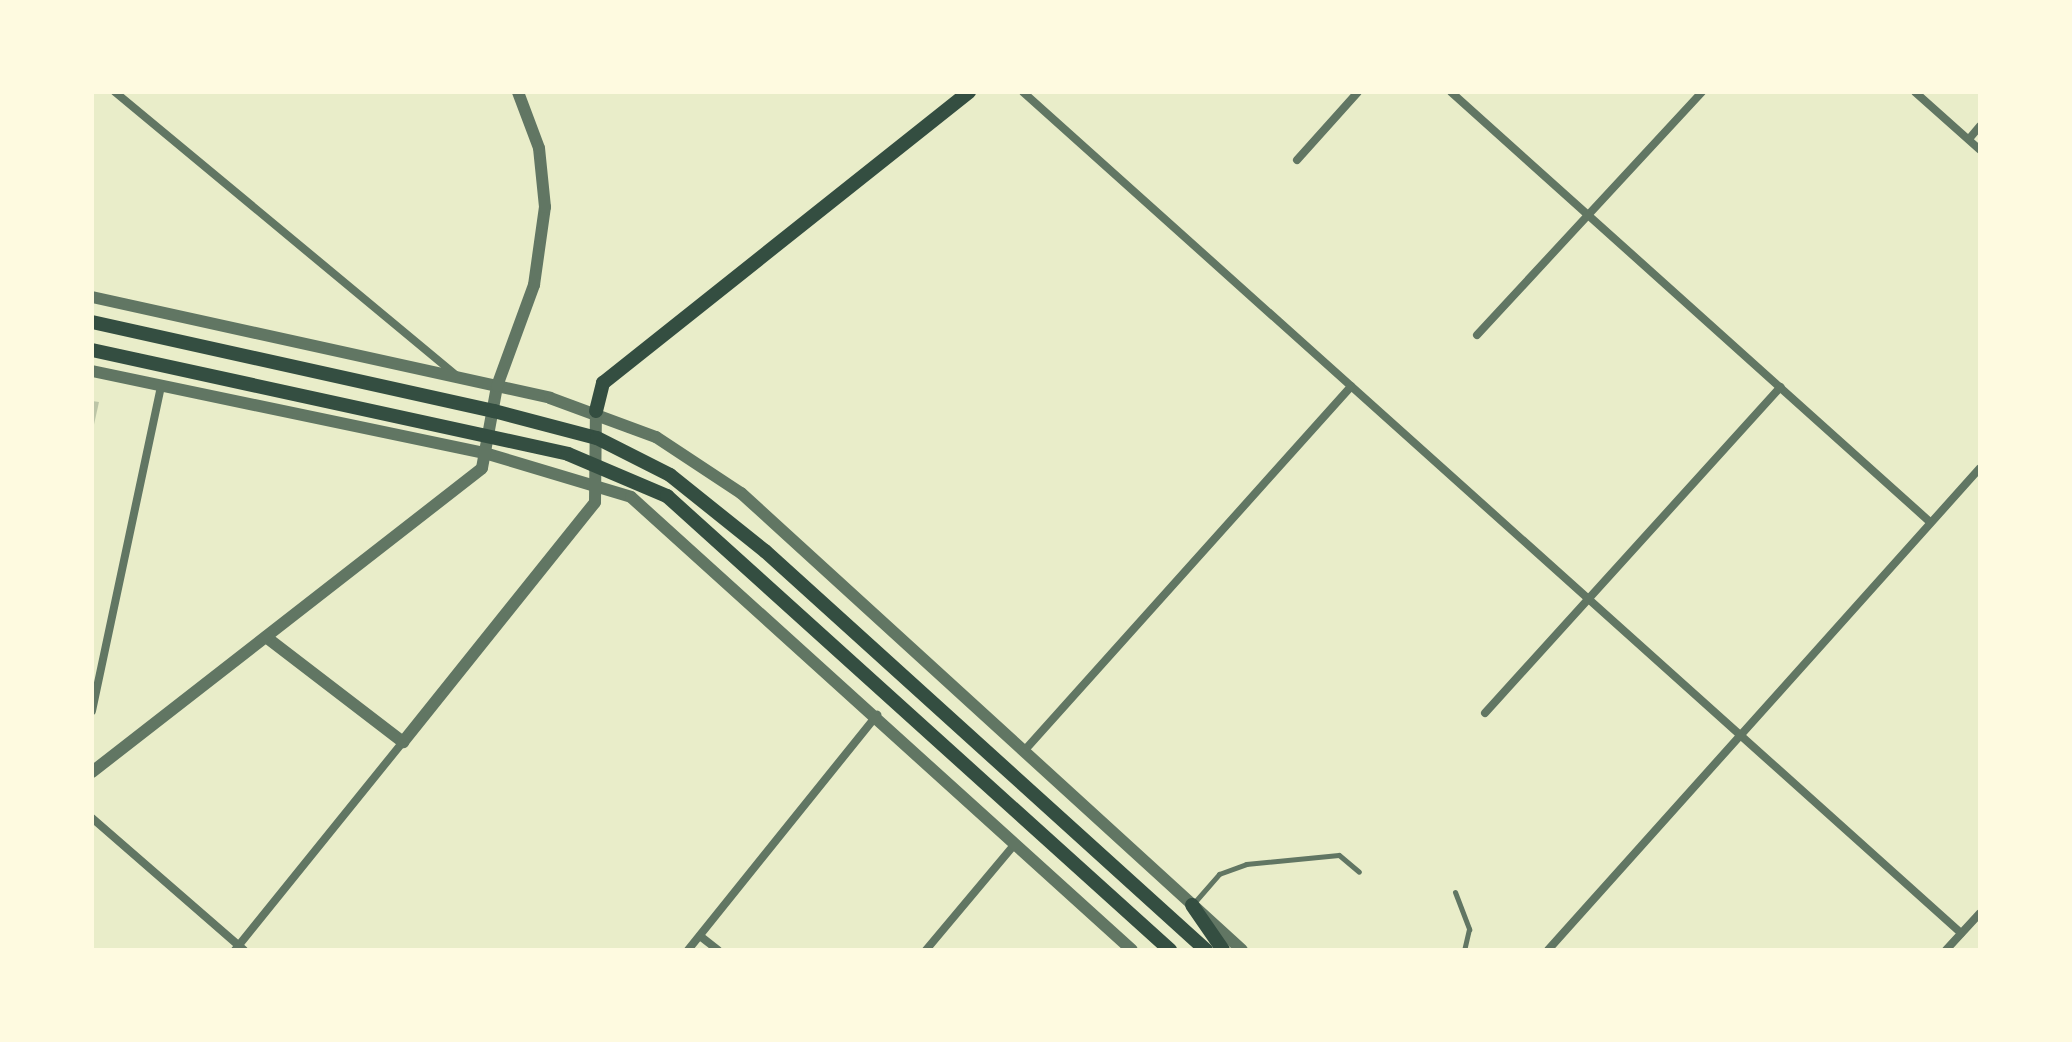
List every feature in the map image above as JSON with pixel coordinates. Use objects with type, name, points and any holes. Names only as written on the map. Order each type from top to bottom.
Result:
[{"type":"main road","points":[[596,411],[603,383],[969,92]]},
{"type":"main road","points":[[92,322],[494,411],[597,438],[700,496],[1206,950]]},
{"type":"main road","points":[[92,350],[491,435],[600,463],[667,496],[1170,950]]},
{"type":"main road","points":[[1192,905],[1223,950]]},
{"type":"street","points":[[115,92],[460,378]]},
{"type":"street","points":[[92,772],[469,483],[488,454],[497,386],[534,285],[545,207],[539,148],[518,92]]},
{"type":"street","points":[[1023,92],[1961,933]]},
{"type":"street","points":[[1297,160],[1358,92]]},
{"type":"street","points":[[1451,92],[1930,522]]},
{"type":"street","points":[[1477,335],[1702,92]]},
{"type":"street","points":[[1915,92],[1980,150]]},
{"type":"street","points":[[1969,139],[1980,126]]},
{"type":"street","points":[[92,297],[497,386],[596,411],[656,437],[741,493],[1242,950]]},
{"type":"street","points":[[92,371],[488,454],[598,482],[653,510],[1132,950]]},
{"type":"street","points":[[1024,751],[1351,386]]},
{"type":"street","points":[[92,711],[161,387]]},
{"type":"street","points":[[1485,713],[1781,387]]},
{"type":"street","points":[[92,818],[239,949],[584,520],[598,482],[600,463],[596,411]]},
{"type":"street","points":[[1548,950],[1980,468]]},
{"type":"street","points":[[266,637],[403,742]]},
{"type":"street","points":[[688,950],[877,715]]},
{"type":"street","points":[[926,950],[1015,844]]},
{"type":"street","points":[[1946,950],[1980,913]]},
{"type":"street","points":[[700,936],[718,950]]},
{"type":"lane","points":[[1192,905],[1219,874],[1246,864],[1339,855],[1359,872]]},
{"type":"lane","points":[[1455,892],[1469,929],[1464,950]]},
{"type":"building","points":[[92,401],[99,402],[93,429],[92,429]]}]
